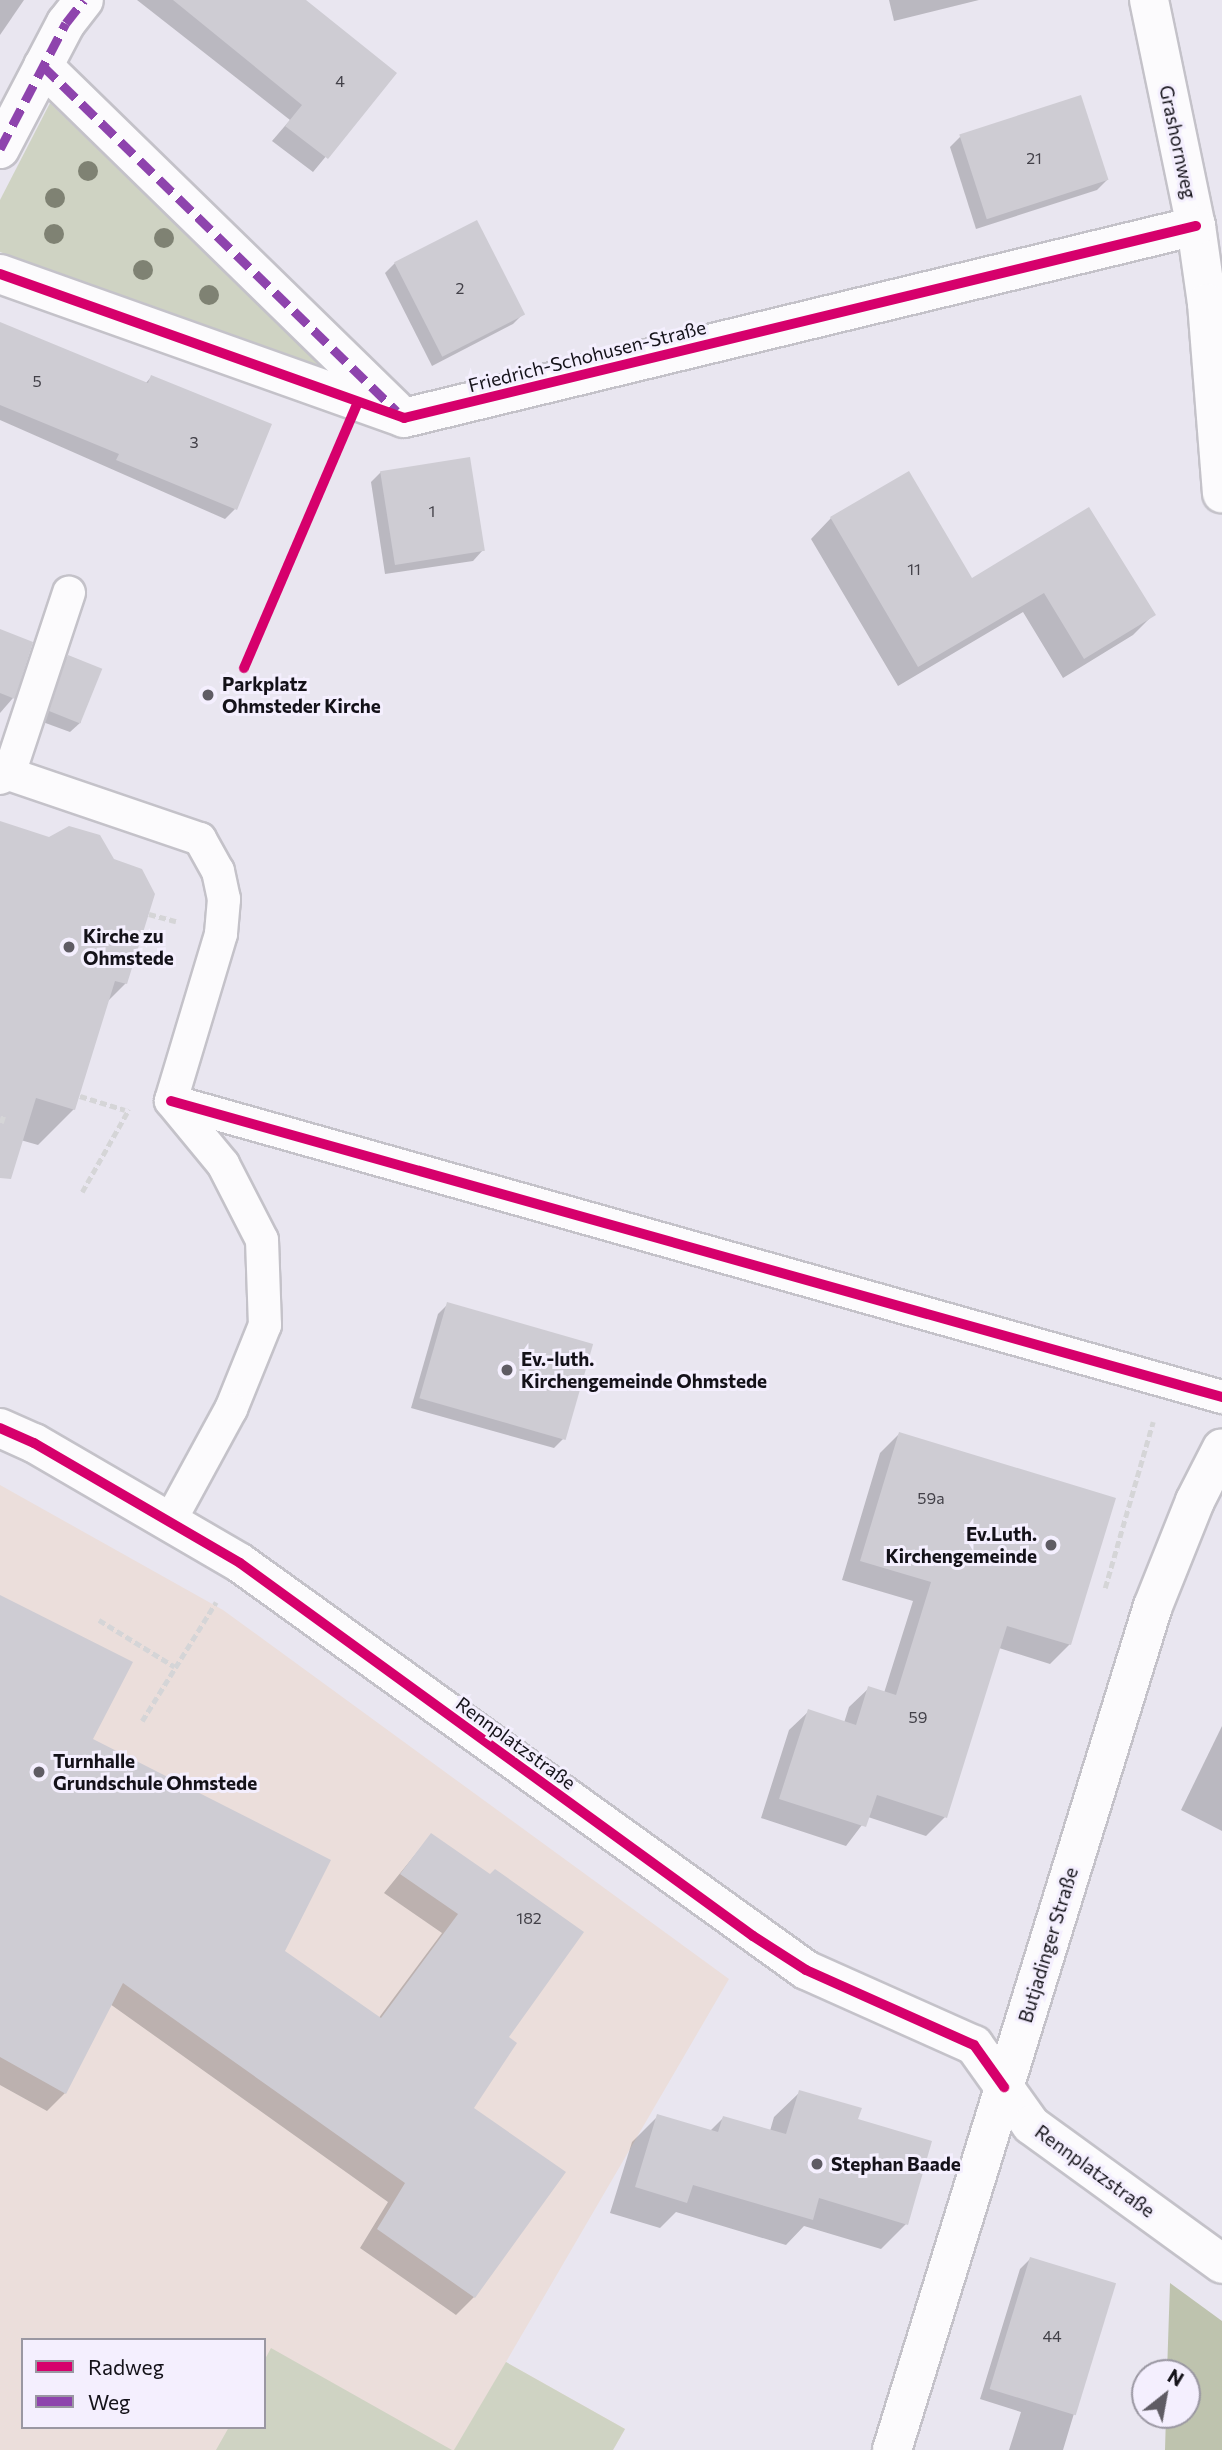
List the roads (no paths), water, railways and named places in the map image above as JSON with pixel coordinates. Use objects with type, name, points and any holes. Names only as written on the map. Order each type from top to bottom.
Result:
[{"type":"street","points":[[0,149],[43,66],[84,0]]},
{"type":"street","name":"Grashornweg","points":[[1149,0],[1196,226],[1207,303],[1222,493]]},
{"type":"street","points":[[43,66],[404,418]]},
{"type":"street","name":"Friedrich-Schohusen-Straße","points":[[404,418],[1196,226]]},
{"type":"street","points":[[0,274],[404,418]]},
{"type":"street","name":"Rennplatzstraße","points":[[0,1429],[170,1521],[240,1563],[753,1936],[806,1970],[974,2045],[1031,2125],[1222,2264]]},
{"type":"street","name":"Butjadinger Straße","points":[[892,2450],[1153,1606],[1195,1501],[1222,1448]]},
{"type":"lane","points":[[69,593],[5,776],[200,839],[218,871],[224,899],[221,934],[171,1101]]},
{"type":"lane","points":[[171,1101],[1222,1397]]},
{"type":"lane","points":[[170,1521],[231,1409],[265,1325],[262,1240],[223,1164],[171,1101]]},
{"type":"place","name":"Parkplatz Ohmsteder Kirche","points":[[208,695]]},
{"type":"place","name":"Kirche zu Ohmstede","points":[[69,947]]},
{"type":"place","name":"Ev.-luth. Kirchengemeinde Ohmstede","points":[[507,1370]]},
{"type":"place","name":"Ev.Luth. Kirchengemeinde","points":[[1051,1545]]},
{"type":"place","name":"Turnhalle Grundschule Ohmstede","points":[[39,1772]]},
{"type":"place","name":"Stephan Baade","points":[[817,2164]]}]
